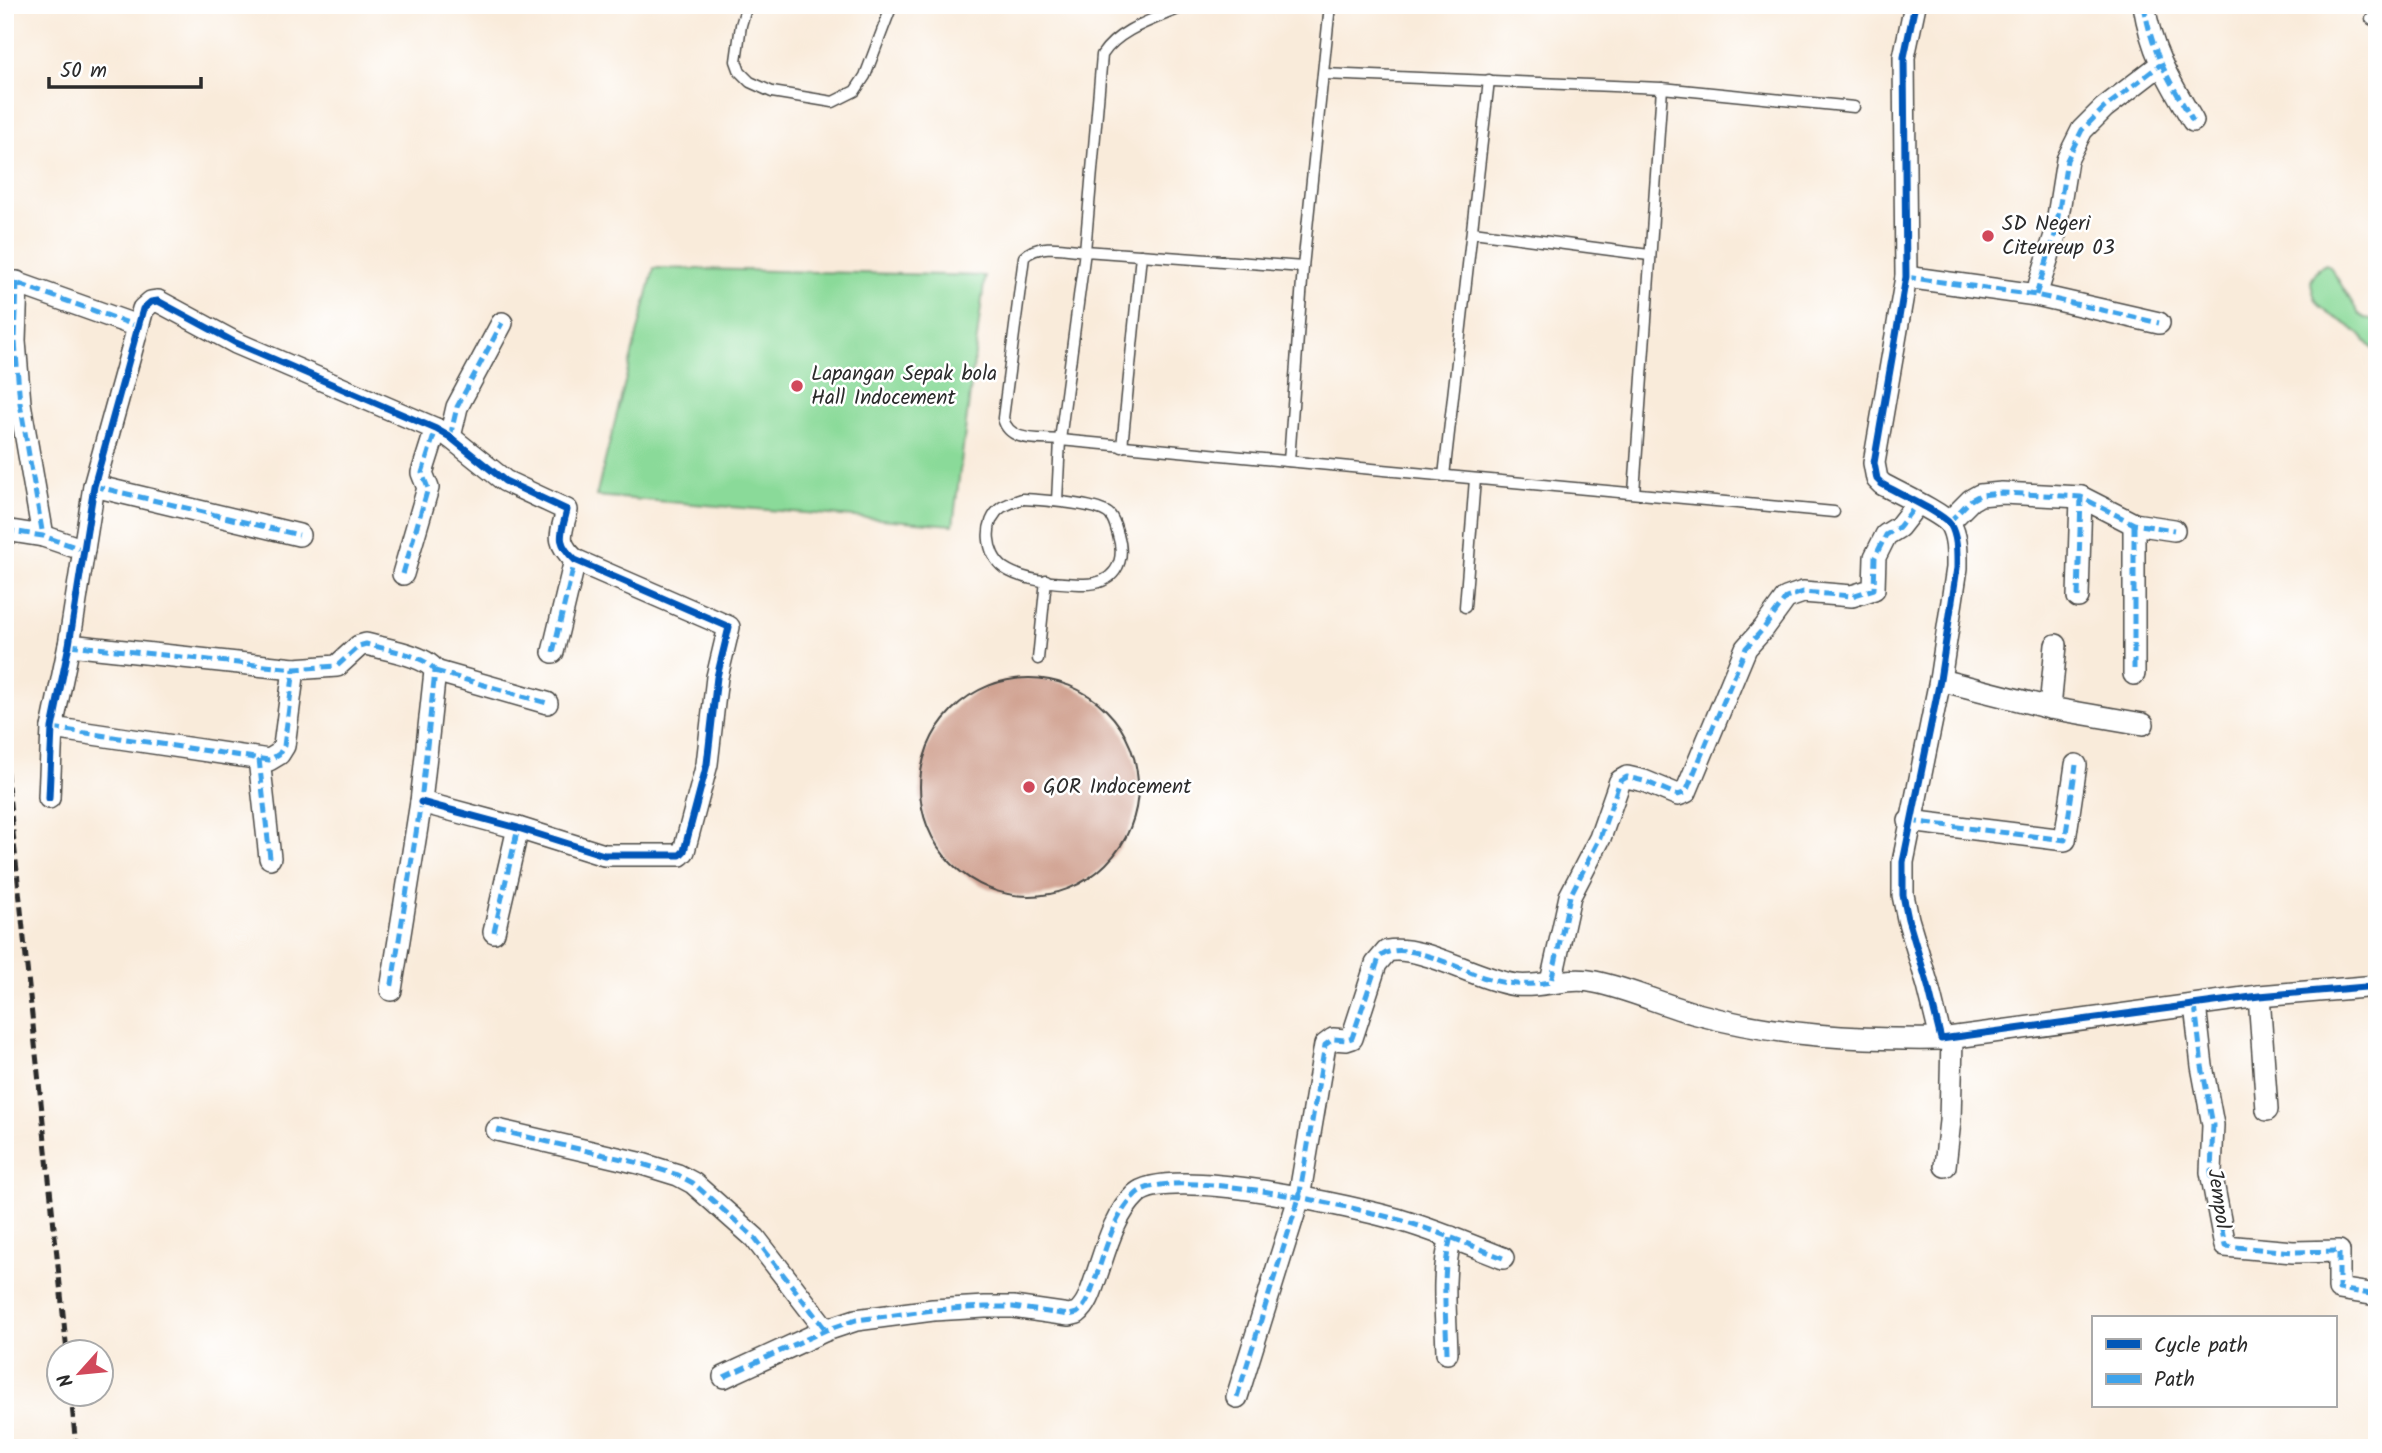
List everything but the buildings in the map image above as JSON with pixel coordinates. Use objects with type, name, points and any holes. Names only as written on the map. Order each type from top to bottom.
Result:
[{"type":"street","points":[[1915,5],[1904,57],[1906,277],[1874,463],[1877,479],[1882,484],[1949,522],[1955,536],[1957,568],[1940,680],[1909,821],[1903,862],[1903,895],[1908,919],[1946,1039],[1950,1121],[1945,1166]]},
{"type":"street","points":[[2144,5],[2160,65],[2193,121]]},
{"type":"street","points":[[2036,295],[2055,235],[2067,160],[2082,130],[2104,108],[2160,65]]},
{"type":"street","points":[[1906,277],[2036,295],[2159,323]]},
{"type":"street","points":[[43,536],[20,404],[11,280],[137,326]]},
{"type":"street","points":[[49,798],[52,729],[69,645],[94,486],[137,326],[143,309],[151,302],[158,301],[236,343],[443,433],[505,481],[567,510],[560,542],[563,549],[575,560],[729,627],[717,677],[707,764],[684,851],[677,856],[604,855],[421,802]]},
{"type":"street","points":[[403,574],[428,488],[422,473],[502,323]]},
{"type":"street","points":[[94,486],[299,535]]},
{"type":"street","points":[[1949,522],[1971,500],[1988,493],[2081,497],[2134,524],[2174,530]]},
{"type":"street","points":[[2078,597],[2081,497]]},
{"type":"street","points":[[1551,982],[1570,896],[1600,838],[1620,781],[1627,777],[1678,795],[1686,792],[1746,648],[1765,628],[1786,598],[1803,592],[1852,596],[1874,589],[1875,557],[1886,535],[1899,527],[1917,504]]},
{"type":"street","points":[[2134,524],[2134,674]]},
{"type":"street","points":[[5,530],[43,536],[84,550]]},
{"type":"street","points":[[553,652],[575,560]]},
{"type":"street","points":[[69,645],[294,669],[337,666],[359,646],[366,644],[419,658],[431,665],[435,671],[421,802],[391,990]]},
{"type":"street","points":[[2050,708],[2056,645]]},
{"type":"street","points":[[52,729],[269,760],[279,754],[284,746],[294,669]]},
{"type":"street","points":[[435,671],[547,703]]},
{"type":"street","points":[[1940,680],[2050,708],[2143,724]]},
{"type":"street","points":[[259,759],[270,858]]},
{"type":"street","points":[[1909,821],[2065,840],[2076,765]]},
{"type":"street","points":[[494,932],[518,828]]},
{"type":"street","points":[[1237,1397],[1299,1198],[1325,1045],[1332,1039],[1352,1038],[1376,964],[1384,953],[1391,950],[1435,958],[1487,979],[1517,985],[1579,979],[1698,1014],[1794,1033],[1867,1040],[1946,1039],[2259,996],[2377,986]]},
{"type":"street","points":[[2259,996],[2267,1110]]},
{"type":"street","name":"Jempol","points":[[2195,1005],[2202,1066],[2213,1125],[2211,1172],[2225,1246],[2292,1252],[2339,1251],[2339,1289],[2377,1294]]},
{"type":"street","points":[[497,1130],[639,1163],[678,1175],[693,1183],[755,1238],[826,1330]]},
{"type":"street","points":[[724,1377],[826,1330],[856,1320],[933,1310],[1013,1307],[1069,1315],[1077,1313],[1090,1293],[1116,1223],[1127,1205],[1141,1190],[1157,1184],[1208,1185],[1330,1202],[1451,1237],[1503,1258]]},
{"type":"street","points":[[1447,1353],[1444,1277],[1451,1237]]},
{"type":"lane","points":[[747,5],[736,61],[740,72],[750,82],[772,92],[833,102],[855,91],[865,76],[892,5]]},
{"type":"lane","points":[[1057,501],[1060,440],[1085,251],[1102,55],[1119,37],[1187,5]]},
{"type":"lane","points":[[1289,461],[1303,267],[1330,5]]},
{"type":"lane","points":[[1324,75],[1662,88],[1854,107]]},
{"type":"lane","points":[[1444,476],[1489,80]]},
{"type":"lane","points":[[1634,493],[1662,88]]},
{"type":"lane","points":[[1473,232],[1649,255]]},
{"type":"lane","points":[[1303,267],[1038,248],[1029,252],[1024,257],[1022,271],[1003,418],[1005,428],[1013,435],[1122,447],[1834,512]]},
{"type":"lane","points":[[1122,447],[1141,255]]},
{"type":"lane","points":[[1465,607],[1475,479]]},
{"type":"lane","points":[[1022,499],[1057,501],[1102,510],[1110,515],[1121,544],[1121,554],[1115,571],[1108,579],[1096,584],[1024,576],[1004,568],[995,558],[989,545],[989,532],[992,519],[1000,508],[1022,499]]},
{"type":"lane","points":[[1038,659],[1046,580]]},
{"type":"green space","points":[[2326,264],[2359,314],[2377,320],[2377,353],[2356,332],[2325,311],[2316,300],[2311,281],[2318,268]]},
{"type":"green space","name":"Lapangan Sepak bola Hall Indocement","points":[[654,268],[985,276],[953,525],[596,496]]},
{"type":"railway","points":[[5,756],[66,1338]]},
{"type":"railway","points":[[72,1408],[76,1448]]},
{"type":"marked path","points":[[2144,5],[2157,52],[2193,121]]},
{"type":"marked path","points":[[2036,295],[2055,235],[2067,160],[2082,130],[2104,108],[2160,65]]},
{"type":"marked path","points":[[1906,277],[2036,295],[2159,323]]},
{"type":"marked path","points":[[5,279],[137,326]]},
{"type":"marked path","points":[[17,282],[15,341],[20,403],[43,536]]},
{"type":"marked path","points":[[450,437],[457,407],[502,323]]},
{"type":"marked path","points":[[403,574],[428,488],[422,473],[436,429]]},
{"type":"marked path","points":[[94,486],[299,535]]},
{"type":"marked path","points":[[1949,522],[1971,500],[1980,495],[2002,493],[2081,497],[2134,524],[2174,530]]},
{"type":"marked path","points":[[2078,597],[2081,497]]},
{"type":"marked path","points":[[1237,1397],[1299,1198],[1325,1045],[1333,1039],[1352,1038],[1379,958],[1388,952],[1401,950],[1431,957],[1502,982],[1551,982],[1570,896],[1600,838],[1620,781],[1627,777],[1678,795],[1686,792],[1746,648],[1786,598],[1803,592],[1852,596],[1874,589],[1875,557],[1886,535],[1899,527],[1917,504]]},
{"type":"marked path","points":[[2134,524],[2134,674]]},
{"type":"marked path","points":[[5,530],[43,536],[84,550]]},
{"type":"marked path","points":[[553,652],[575,560]]},
{"type":"marked path","points":[[69,645],[294,669],[337,666],[359,646],[366,644],[414,657],[430,665],[435,671],[421,802],[391,990]]},
{"type":"marked path","points":[[52,728],[269,760],[279,754],[284,746],[294,669]]},
{"type":"marked path","points":[[435,671],[547,703]]},
{"type":"marked path","points":[[259,759],[270,858]]},
{"type":"marked path","points":[[1909,821],[2065,840],[2076,765]]},
{"type":"marked path","points":[[494,932],[518,828]]},
{"type":"marked path","points":[[2195,1005],[2202,1066],[2213,1125],[2211,1172],[2225,1246],[2293,1252],[2339,1251],[2339,1289],[2377,1295]]},
{"type":"marked path","points":[[497,1130],[639,1163],[678,1175],[693,1183],[755,1238],[826,1330]]},
{"type":"marked path","points":[[724,1377],[826,1330],[856,1320],[933,1310],[985,1307],[1013,1307],[1069,1315],[1077,1313],[1088,1298],[1121,1213],[1136,1194],[1155,1186],[1223,1186],[1347,1207],[1403,1221],[1503,1258]]},
{"type":"marked path","points":[[1447,1353],[1445,1280],[1451,1237]]},
{"type":"cycle path","points":[[1915,5],[1904,57],[1906,277],[1874,463],[1877,479],[1882,484],[1929,509],[1950,524],[1956,546],[1957,568],[1940,680],[1903,862],[1903,895],[1908,919],[1941,1039],[2259,996],[2377,986]]},
{"type":"cycle path","points":[[49,798],[52,728],[69,645],[94,486],[143,309],[151,302],[158,301],[236,343],[436,429],[505,481],[567,510],[561,537],[564,548],[575,560],[729,627],[717,677],[707,764],[684,851],[680,855],[604,855],[421,802]]},
{"type":"place","name":"SD Negeri Citeureup 03","points":[[1988,236]]},
{"type":"place","name":"Lapangan Sepak bola Hall Indocement","points":[[797,386]]},
{"type":"place","name":"GOR Indocement","points":[[1029,787]]}]
